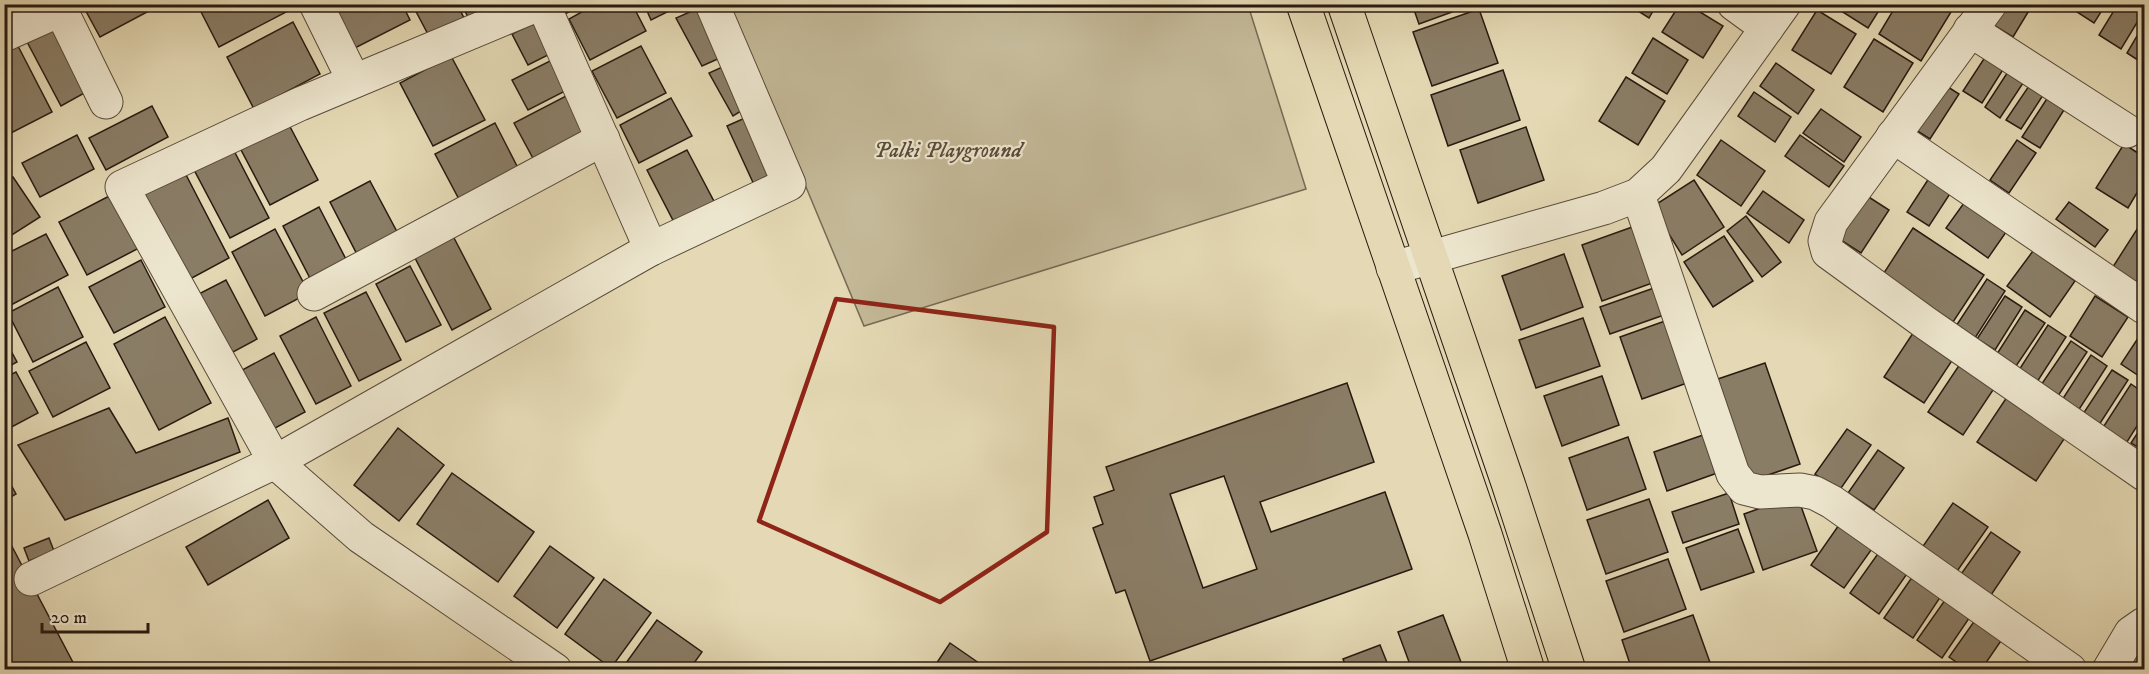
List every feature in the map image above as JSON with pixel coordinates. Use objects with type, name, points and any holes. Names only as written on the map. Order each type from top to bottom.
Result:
[{"type":"main road","points":[[1303,4],[1485,534],[1528,669]]},
{"type":"main road","points":[[1344,4],[1508,483],[1569,669]]},
{"type":"street","points":[[316,4],[354,81]]},
{"type":"street","points":[[555,669],[362,537],[275,462],[122,187],[354,81],[541,4],[651,249]]},
{"type":"street","points":[[31,579],[275,462],[651,249],[789,184],[712,4]]},
{"type":"street","points":[[1394,268],[1604,208],[1638,195],[1666,169],[1776,16],[1734,4]]},
{"type":"street","points":[[1989,4],[1831,222],[1825,241],[1828,252],[1927,324],[2145,474]]},
{"type":"street","points":[[4,34],[59,7],[106,102]]},
{"type":"street","points":[[1970,30],[2127,131]]},
{"type":"street","points":[[1893,136],[2145,307]]},
{"type":"street","points":[[314,294],[603,140]]},
{"type":"street","points":[[1638,195],[1733,474],[1743,488],[1760,492],[1800,490],[1815,493],[1832,502],[2070,669]]},
{"type":"street","points":[[2109,669],[2131,633],[2144,624]]},
{"type":"highlighted area","points":[[836,299],[1054,327],[1047,532],[940,602],[759,521]]},
{"type":"green space","name":"Palki Playground","points":[[730,5],[1248,5],[1306,189],[864,326]]},
{"type":"building","points":[[82,4],[162,4],[100,37]]},
{"type":"building","points":[[197,4],[287,4],[290,10],[219,47]]},
{"type":"building","points":[[325,4],[402,4],[410,20],[349,51]]},
{"type":"building","points":[[412,4],[457,4],[465,20],[430,38]]},
{"type":"building","points":[[462,4],[503,4],[470,22]]},
{"type":"building","points":[[557,4],[584,4],[563,15]]},
{"type":"building","points":[[596,4],[632,4],[646,31],[590,60],[569,19]]},
{"type":"building","points":[[644,4],[683,4],[651,20]]},
{"type":"building","points":[[1412,4],[1474,4],[1419,24]]},
{"type":"building","points":[[1627,4],[1657,4],[1649,18]]},
{"type":"building","points":[[1680,4],[1687,4],[1723,26],[1703,58],[1662,32]]},
{"type":"building","points":[[1830,4],[1883,4],[1868,28]]},
{"type":"building","points":[[1897,4],[1939,4],[1951,12],[1921,61],[1879,34]]},
{"type":"building","points":[[2002,4],[2033,4],[2013,37],[1990,23]]},
{"type":"building","points":[[2064,4],[2078,4],[2074,11]]},
{"type":"building","points":[[2081,4],[2106,4],[2094,23],[2077,12]]},
{"type":"building","points":[[2118,4],[2144,4],[2144,11],[2121,49],[2099,35]]},
{"type":"building","points":[[701,7],[722,57],[702,66],[676,18]]},
{"type":"building","points":[[1479,9],[1498,63],[1432,86],[1413,32]]},
{"type":"building","points":[[1817,10],[1856,34],[1831,74],[1792,50]]},
{"type":"building","points":[[538,21],[554,52],[528,65],[512,34]]},
{"type":"building","points":[[293,22],[320,74],[254,109],[227,57]]},
{"type":"building","points":[[52,23],[88,91],[61,106],[25,38]]},
{"type":"building","points":[[2144,24],[2144,64],[2127,53]]},
{"type":"building","points":[[1653,38],[1688,60],[1667,94],[1632,73]]},
{"type":"building","points":[[1874,39],[1913,63],[1883,112],[1844,87]]},
{"type":"building","points":[[18,46],[52,112],[9,134],[4,125],[4,53]]},
{"type":"building","points":[[641,46],[666,93],[617,118],[592,71]]},
{"type":"building","points":[[1991,48],[2009,60],[1982,103],[1963,91]]},
{"type":"building","points":[[451,56],[485,120],[433,146],[400,83]]},
{"type":"building","points":[[558,57],[573,87],[528,110],[512,80]]},
{"type":"building","points":[[1776,63],[1814,90],[1798,114],[1760,86]]},
{"type":"building","points":[[729,64],[754,103],[733,116],[709,73]]},
{"type":"building","points":[[2013,64],[2029,74],[2000,118],[1985,107]]},
{"type":"building","points":[[1503,70],[1520,120],[1448,146],[1431,95]]},
{"type":"building","points":[[1626,77],[1665,101],[1638,145],[1599,121]]},
{"type":"building","points":[[2035,77],[2049,86],[2021,129],[2006,120]]},
{"type":"building","points":[[1937,80],[1959,94],[1930,139],[1908,125]]},
{"type":"building","points":[[2052,91],[2069,102],[2040,148],[2022,137]]},
{"type":"building","points":[[1754,92],[1791,117],[1775,142],[1738,116]]},
{"type":"building","points":[[568,95],[588,134],[535,162],[514,123]]},
{"type":"building","points":[[671,98],[692,136],[639,163],[620,125]]},
{"type":"building","points":[[152,106],[168,137],[106,170],[89,138]]},
{"type":"building","points":[[1821,109],[1861,137],[1844,162],[1803,133]]},
{"type":"building","points":[[745,118],[775,180],[756,189],[727,126]]},
{"type":"building","points":[[287,121],[318,180],[270,205],[239,146]]},
{"type":"building","points":[[495,123],[520,172],[461,203],[435,154]]},
{"type":"building","points":[[1526,127],[1544,180],[1478,203],[1460,150]]},
{"type":"building","points":[[77,135],[94,169],[40,197],[22,163]]},
{"type":"building","points":[[1800,135],[1844,166],[1829,187],[1785,156]]},
{"type":"building","points":[[1721,140],[1765,171],[1741,206],[1697,175]]},
{"type":"building","points":[[2017,140],[2036,153],[2009,193],[1990,180]]},
{"type":"building","points":[[2124,144],[2144,157],[2144,181],[2128,208],[2096,188]]},
{"type":"building","points":[[231,145],[269,218],[230,238],[192,166]]},
{"type":"building","points":[[687,150],[717,207],[677,228],[647,170]]},
{"type":"building","points":[[183,169],[229,258],[179,285],[132,195]]},
{"type":"building","points":[[1933,172],[1955,186],[1929,226],[1907,212]]},
{"type":"building","points":[[13,177],[40,217],[4,240],[4,182]]},
{"type":"building","points":[[1694,180],[1724,227],[1682,255],[1652,207]]},
{"type":"building","points":[[370,181],[403,243],[362,264],[330,202]]},
{"type":"building","points":[[1763,191],[1804,220],[1789,243],[1747,213]]},
{"type":"building","points":[[113,194],[141,247],[87,275],[59,222]]},
{"type":"building","points":[[1864,194],[1889,210],[1861,253],[1836,237]]},
{"type":"building","points":[[1969,196],[2011,225],[1988,258],[1946,228]]},
{"type":"building","points":[[2069,202],[2108,230],[2095,247],[2056,219]]},
{"type":"building","points":[[319,207],[350,267],[314,286],[283,226]]},
{"type":"building","points":[[1746,216],[1781,262],[1762,277],[1727,231]]},
{"type":"building","points":[[1635,226],[1655,282],[1602,301],[1582,245]]},
{"type":"building","points":[[2139,226],[2144,230],[2144,293],[2111,270]]},
{"type":"building","points":[[1913,228],[1984,275],[1953,322],[1882,276]]},
{"type":"building","points":[[275,229],[309,293],[265,316],[232,252]]},
{"type":"building","points":[[46,234],[68,275],[11,305],[4,293],[4,255]]},
{"type":"building","points":[[453,236],[491,309],[452,330],[414,256]]},
{"type":"building","points":[[1724,236],[1753,281],[1713,307],[1684,262]]},
{"type":"building","points":[[2033,251],[2075,281],[2050,317],[2007,286]]},
{"type":"building","points":[[1564,254],[1583,307],[1521,330],[1502,276]]},
{"type":"building","points":[[141,260],[165,307],[114,333],[89,287]]},
{"type":"building","points":[[410,266],[441,325],[406,342],[376,284]]},
{"type":"building","points":[[1987,279],[2005,291],[1975,338],[1956,326]]},
{"type":"building","points":[[226,280],[257,339],[220,359],[189,299]]},
{"type":"building","points":[[58,287],[83,337],[33,362],[8,313]]},
{"type":"building","points":[[1654,288],[1664,315],[1610,334],[1600,307]]},
{"type":"building","points":[[366,292],[401,360],[359,381],[324,313]]},
{"type":"building","points":[[2005,296],[2022,307],[1995,350],[1977,339]]},
{"type":"building","points":[[2095,296],[2128,317],[2102,357],[2070,336]]},
{"type":"building","points":[[2025,310],[2045,323],[2014,369],[1995,357]]},
{"type":"building","points":[[165,317],[211,403],[159,430],[114,344]]},
{"type":"building","points":[[316,317],[351,386],[316,404],[280,336]]},
{"type":"building","points":[[1583,318],[1600,366],[1536,388],[1519,340]]},
{"type":"building","points":[[1665,321],[1687,383],[1642,399],[1620,337]]},
{"type":"building","points":[[2048,325],[2066,337],[2037,382],[2019,370]]},
{"type":"building","points":[[1917,327],[1957,353],[1924,403],[1884,377]]},
{"type":"building","points":[[2144,329],[2144,374],[2142,378],[2121,364]]},
{"type":"building","points":[[4,338],[17,362],[4,369]]},
{"type":"building","points":[[2071,341],[2087,352],[2058,396],[2041,385]]},
{"type":"building","points":[[86,342],[110,388],[53,417],[29,371]]},
{"type":"building","points":[[274,353],[305,412],[264,434],[233,375]]},
{"type":"building","points":[[2091,355],[2107,366],[2078,411],[2062,400]]},
{"type":"building","points":[[1962,361],[1997,384],[1963,435],[1928,412]]},
{"type":"building","points":[[1765,363],[1800,464],[1745,483],[1709,382]]},
{"type":"building","points":[[2112,370],[2128,380],[2097,428],[2081,417]]},
{"type":"building","points":[[16,372],[38,413],[4,431],[4,378]]},
{"type":"building","points":[[1602,376],[1619,425],[1562,446],[1544,396]]},
{"type":"building","points":[[1347,383],[1374,462],[1260,502],[1271,532],[1385,492],[1412,569],[1150,661],[1125,590],[1116,593],[1093,528],[1103,524],[1094,497],[1114,490],[1106,467]],"holes":[[[1224,476],[1257,569],[1203,588],[1170,494]]]},
{"type":"building","points":[[2131,384],[2144,393],[2144,415],[2125,445],[2102,429]]},
{"type":"building","points":[[2009,394],[2068,433],[2036,481],[1977,442]]},
{"type":"building","points":[[109,408],[136,453],[228,418],[240,452],[65,520],[18,445]]},
{"type":"building","points":[[2144,423],[2144,451],[2131,443]]},
{"type":"building","points":[[398,428],[444,465],[399,521],[354,485]]},
{"type":"building","points":[[1847,429],[1871,445],[1839,491],[1815,474]]},
{"type":"building","points":[[1706,434],[1720,472],[1667,491],[1654,452]]},
{"type":"building","points":[[1628,437],[1646,489],[1587,510],[1569,458]]},
{"type":"building","points":[[1878,450],[1904,468],[1874,510],[1848,493]]},
{"type":"building","points":[[4,472],[16,494],[4,501]]},
{"type":"building","points":[[452,473],[534,532],[498,582],[417,524]]},
{"type":"building","points":[[1729,493],[1739,524],[1683,543],[1672,512]]},
{"type":"building","points":[[1797,495],[1817,551],[1763,570],[1744,514]]},
{"type":"building","points":[[1649,499],[1668,552],[1606,574],[1587,520]]},
{"type":"building","points":[[268,500],[289,538],[208,585],[186,547]]},
{"type":"building","points":[[1953,503],[1988,527],[1953,577],[1919,552]]},
{"type":"building","points":[[1841,522],[1874,546],[1844,588],[1811,565]]},
{"type":"building","points":[[1738,529],[1754,572],[1701,590],[1686,548]]},
{"type":"building","points":[[1991,532],[2020,552],[1989,598],[1959,577]]},
{"type":"building","points":[[7,537],[77,670],[14,670],[4,651],[4,538]]},
{"type":"building","points":[[49,538],[54,551],[29,561],[24,548]]},
{"type":"building","points":[[550,546],[594,578],[557,628],[514,596]]},
{"type":"building","points":[[1882,548],[1911,568],[1879,614],[1850,593]]},
{"type":"building","points":[[1668,559],[1686,609],[1624,632],[1606,581]]},
{"type":"building","points":[[1917,570],[1945,590],[1913,638],[1884,618]]},
{"type":"building","points":[[604,579],[651,613],[611,668],[565,634]]},
{"type":"building","points":[[1950,593],[1974,611],[1942,658],[1917,640]]},
{"type":"building","points":[[1443,615],[1464,670],[1412,670],[1398,632]]},
{"type":"building","points":[[1693,615],[1712,668],[1632,670],[1622,640]]},
{"type":"building","points":[[1978,616],[2005,635],[1981,670],[1968,670],[1949,657]]},
{"type":"building","points":[[657,620],[702,652],[689,670],[621,670]]},
{"type":"building","points":[[2144,636],[2144,670],[2112,670]]},
{"type":"building","points":[[950,643],[989,670],[932,670]]},
{"type":"building","points":[[1380,645],[1390,670],[1347,670],[1343,659]]}]
